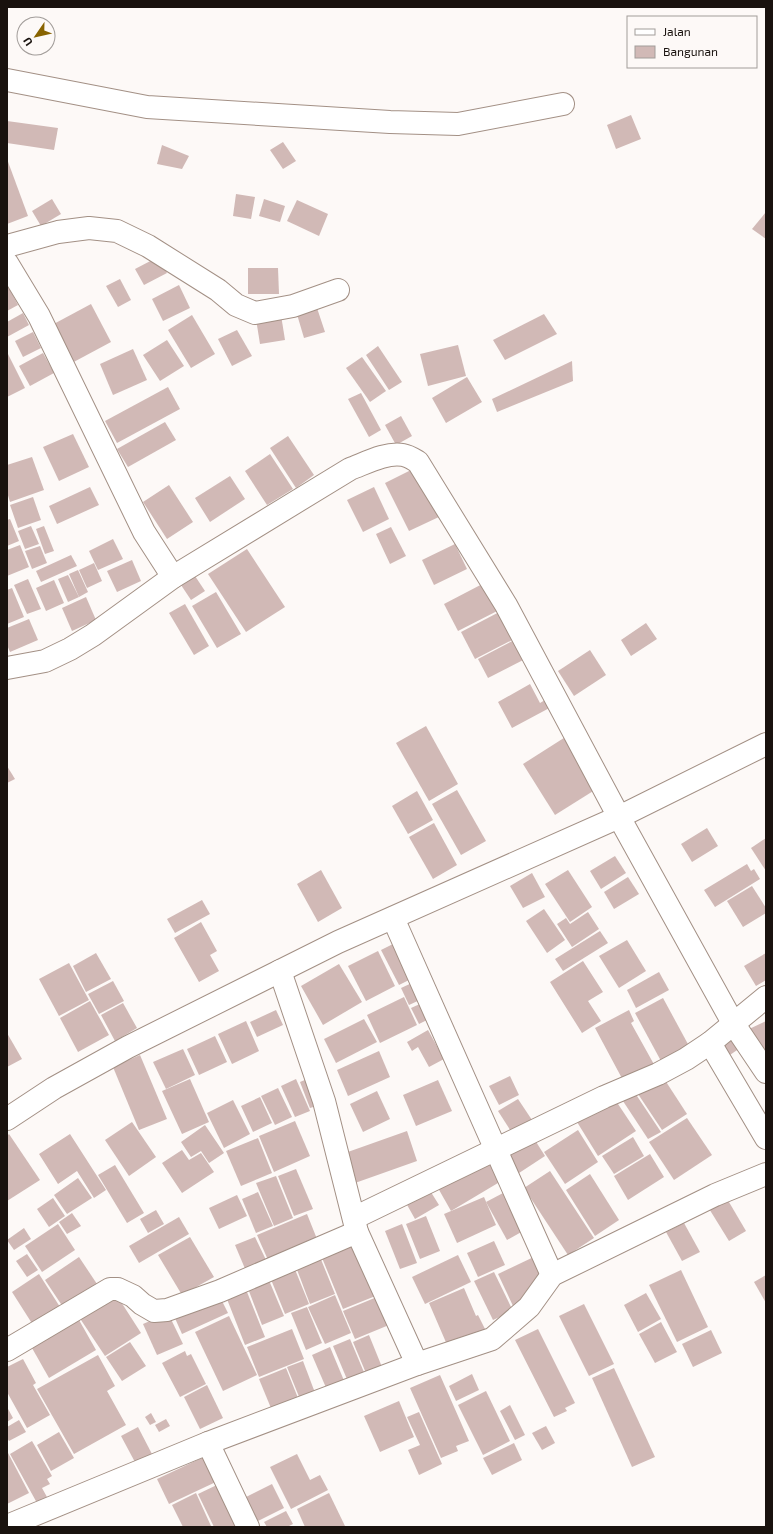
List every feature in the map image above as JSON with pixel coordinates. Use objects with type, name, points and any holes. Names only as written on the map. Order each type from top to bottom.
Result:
[{"type":"street","points":[[7,80],[147,107],[390,122],[458,124],[563,104]]},
{"type":"street","points":[[7,246],[58,232],[89,228],[117,231],[148,246],[218,290],[236,305],[255,313],[293,306],[338,290]]},
{"type":"street","points":[[7,263],[39,316],[144,532],[173,577]]},
{"type":"street","points":[[7,668],[45,661],[70,649],[93,635],[173,577],[350,469],[394,454],[409,457],[418,462],[506,605],[619,818],[733,1023],[766,1072]]},
{"type":"street","points":[[7,1119],[54,1088],[128,1046],[338,942],[619,818],[766,744]]},
{"type":"street","points":[[393,918],[552,1274]]},
{"type":"street","points":[[280,971],[324,1101],[356,1225],[417,1364]]},
{"type":"street","points":[[7,1350],[110,1289],[118,1289],[133,1296],[154,1312],[167,1310],[220,1291],[356,1225],[496,1150],[604,1097],[658,1074],[686,1059],[710,1043],[766,997]]},
{"type":"street","points":[[710,1043],[766,1138]]},
{"type":"street","points":[[7,1526],[208,1443],[417,1364],[492,1339],[529,1307],[552,1274],[715,1195],[766,1174]]},
{"type":"street","points":[[208,1443],[248,1527]]},
{"type":"building","points":[[631,115],[641,139],[616,149],[607,125]]},
{"type":"building","points":[[7,121],[58,128],[54,150],[7,143]]},
{"type":"building","points":[[283,142],[296,161],[283,169],[270,150]]},
{"type":"building","points":[[162,145],[189,156],[182,169],[157,164]]},
{"type":"building","points":[[7,159],[28,216],[7,224]]},
{"type":"building","points":[[236,194],[255,197],[251,219],[233,216]]},
{"type":"building","points":[[52,199],[61,214],[41,226],[32,211]]},
{"type":"building","points":[[264,199],[285,206],[280,222],[259,216]]},
{"type":"building","points":[[297,200],[328,214],[319,236],[287,221]]},
{"type":"building","points":[[766,212],[766,239],[752,229]]},
{"type":"building","points":[[158,257],[167,273],[144,285],[135,269]]},
{"type":"building","points":[[248,268],[278,268],[279,294],[248,294]]},
{"type":"building","points":[[120,279],[131,300],[118,307],[106,286]]},
{"type":"building","points":[[7,284],[18,305],[7,311]]},
{"type":"building","points":[[179,285],[190,308],[163,321],[152,299]]},
{"type":"building","points":[[91,304],[111,342],[70,364],[50,326]]},
{"type":"building","points":[[316,305],[325,332],[304,338],[296,311]]},
{"type":"building","points":[[23,313],[29,325],[7,337],[7,322]]},
{"type":"building","points":[[544,314],[557,334],[505,360],[493,340]]},
{"type":"building","points":[[192,315],[215,354],[191,368],[168,330]]},
{"type":"building","points":[[281,315],[285,340],[260,344],[256,319]]},
{"type":"building","points":[[237,330],[252,356],[232,366],[218,339]]},
{"type":"building","points":[[33,332],[41,348],[23,357],[15,341]]},
{"type":"building","points":[[167,340],[184,366],[160,381],[143,355]]},
{"type":"building","points":[[458,345],[466,376],[428,386],[420,354]]},
{"type":"building","points":[[378,346],[402,382],[389,390],[366,355]]},
{"type":"building","points":[[133,349],[147,380],[113,395],[100,364]]},
{"type":"building","points":[[7,352],[25,388],[7,397]]},
{"type":"building","points":[[43,353],[54,373],[30,386],[19,366]]},
{"type":"building","points":[[362,357],[386,391],[370,402],[346,368]]},
{"type":"building","points":[[572,361],[573,381],[497,412],[492,399]]},
{"type":"building","points":[[467,377],[482,402],[446,423],[432,398]]},
{"type":"building","points":[[168,387],[180,409],[117,443],[105,421]]},
{"type":"building","points":[[361,393],[381,430],[369,437],[348,399]]},
{"type":"building","points":[[401,416],[412,436],[396,445],[385,425]]},
{"type":"building","points":[[165,422],[176,440],[128,467],[117,449]]},
{"type":"building","points":[[73,434],[89,467],[59,481],[43,447]]},
{"type":"building","points":[[288,436],[314,475],[296,488],[270,448]]},
{"type":"building","points":[[270,454],[293,489],[267,505],[245,471]]},
{"type":"building","points":[[32,457],[44,490],[10,502],[7,492],[7,465]]},
{"type":"building","points":[[417,467],[441,516],[409,531],[385,483]]},
{"type":"building","points":[[230,476],[245,499],[210,522],[195,498]]},
{"type":"building","points":[[169,485],[193,522],[167,539],[143,502]]},
{"type":"building","points":[[90,487],[99,505],[57,524],[49,506]]},
{"type":"building","points":[[374,487],[389,519],[363,532],[347,500]]},
{"type":"building","points":[[33,497],[41,520],[18,528],[10,505]]},
{"type":"building","points":[[10,519],[19,541],[7,546],[7,520]]},
{"type":"building","points":[[31,526],[39,544],[25,549],[18,531]]},
{"type":"building","points":[[44,526],[54,551],[45,554],[36,529]]},
{"type":"building","points":[[391,527],[406,556],[390,564],[376,534]]},
{"type":"building","points":[[113,539],[123,559],[98,570],[89,551]]},
{"type":"building","points":[[455,544],[467,569],[434,585],[422,560]]},
{"type":"building","points":[[20,545],[29,567],[7,576],[7,550]]},
{"type":"building","points":[[40,546],[47,563],[32,569],[25,551]]},
{"type":"building","points":[[247,549],[285,607],[246,632],[208,574]]},
{"type":"building","points":[[71,555],[77,566],[41,582],[36,571]]},
{"type":"building","points":[[132,560],[141,581],[117,592],[107,571]]},
{"type":"building","points":[[94,563],[102,581],[87,588],[79,570]]},
{"type":"building","points":[[78,570],[88,592],[79,597],[69,574]]},
{"type":"building","points":[[193,573],[205,591],[191,600],[179,582]]},
{"type":"building","points":[[68,575],[79,597],[68,602],[58,579]]},
{"type":"building","points":[[28,579],[41,609],[27,614],[14,585]]},
{"type":"building","points":[[54,580],[64,603],[46,611],[36,588]]},
{"type":"building","points":[[490,580],[505,607],[458,631],[444,604]]},
{"type":"building","points":[[12,588],[24,617],[7,624],[7,590]]},
{"type":"building","points":[[216,592],[241,634],[217,648],[192,606]]},
{"type":"building","points":[[86,597],[96,620],[72,631],[62,608]]},
{"type":"building","points":[[185,604],[209,646],[194,655],[169,613]]},
{"type":"building","points":[[505,609],[520,636],[475,659],[461,632]]},
{"type":"building","points":[[29,619],[38,640],[10,652],[7,645],[7,628]]},
{"type":"building","points":[[646,623],[657,639],[631,656],[621,640]]},
{"type":"building","points":[[520,637],[531,656],[488,678],[478,659]]},
{"type":"building","points":[[590,650],[606,675],[574,696],[558,671]]},
{"type":"building","points":[[530,684],[540,703],[550,697],[555,705],[512,728],[498,702]]},
{"type":"building","points":[[426,726],[458,784],[429,801],[396,743]]},
{"type":"building","points":[[567,736],[598,788],[555,815],[523,764]]},
{"type":"building","points":[[7,766],[15,779],[7,783]]},
{"type":"building","points":[[457,790],[486,841],[461,855],[432,804]]},
{"type":"building","points":[[417,791],[433,820],[408,834],[392,806]]},
{"type":"building","points":[[434,823],[457,865],[433,879],[409,837]]},
{"type":"building","points":[[707,828],[718,846],[692,862],[681,844]]},
{"type":"building","points":[[766,838],[766,871],[751,848]]},
{"type":"building","points":[[615,856],[626,873],[601,889],[590,871]]},
{"type":"building","points":[[747,864],[751,871],[754,869],[760,879],[715,907],[704,890]]},
{"type":"building","points":[[321,870],[342,908],[318,922],[297,884]]},
{"type":"building","points":[[568,870],[592,907],[570,922],[545,884]]},
{"type":"building","points":[[532,873],[545,897],[523,908],[510,886]]},
{"type":"building","points":[[628,877],[639,894],[614,909],[604,892]]},
{"type":"building","points":[[752,886],[766,908],[766,913],[743,927],[727,901]]},
{"type":"building","points":[[202,900],[210,914],[175,933],[167,919]]},
{"type":"building","points":[[544,909],[565,940],[547,953],[526,921]]},
{"type":"building","points":[[588,912],[599,929],[572,947],[557,924],[566,918],[570,924]]},
{"type":"building","points":[[201,922],[217,951],[210,955],[219,971],[199,982],[174,938]]},
{"type":"building","points":[[600,931],[608,943],[563,971],[555,959]]},
{"type":"building","points":[[627,940],[646,971],[619,988],[599,956]]},
{"type":"building","points":[[395,943],[413,978],[399,985],[381,950]]},
{"type":"building","points":[[378,951],[395,986],[366,1001],[348,966]]},
{"type":"building","points":[[96,953],[111,979],[86,992],[73,966]]},
{"type":"building","points":[[766,953],[766,980],[756,986],[744,966]]},
{"type":"building","points":[[583,961],[603,992],[588,1001],[601,1021],[582,1033],[550,982]]},
{"type":"building","points":[[69,963],[89,1000],[59,1016],[39,979]]},
{"type":"building","points":[[339,964],[362,1002],[323,1025],[301,986]]},
{"type":"building","points":[[659,972],[669,990],[636,1008],[627,990]]},
{"type":"building","points":[[113,981],[124,1001],[99,1014],[88,994]]},
{"type":"building","points":[[414,982],[422,999],[409,1005],[401,988]]},
{"type":"building","points":[[404,997],[417,1025],[380,1043],[367,1015]]},
{"type":"building","points":[[663,998],[689,1046],[661,1061],[635,1013]]},
{"type":"building","points":[[90,1001],[109,1035],[78,1052],[60,1018]]},
{"type":"building","points":[[123,1003],[137,1028],[115,1041],[101,1015]]},
{"type":"building","points":[[422,1003],[429,1019],[419,1024],[411,1008]]},
{"type":"building","points":[[276,1010],[283,1025],[257,1037],[250,1022]]},
{"type":"building","points":[[629,1010],[634,1021],[631,1023],[656,1068],[625,1084],[595,1028]]},
{"type":"building","points":[[364,1019],[377,1042],[336,1063],[324,1039]]},
{"type":"building","points":[[246,1021],[259,1051],[232,1064],[218,1034]]},
{"type":"building","points":[[766,1021],[766,1053],[747,1030]]},
{"type":"building","points":[[428,1030],[444,1059],[429,1067],[418,1047],[412,1051],[407,1042]]},
{"type":"building","points":[[7,1033],[22,1059],[7,1067]]},
{"type":"building","points":[[735,1035],[743,1046],[727,1057],[719,1045]]},
{"type":"building","points":[[215,1036],[227,1062],[199,1075],[187,1049]]},
{"type":"building","points":[[183,1049],[195,1075],[166,1089],[153,1062]]},
{"type":"building","points":[[379,1051],[390,1077],[348,1096],[337,1070]]},
{"type":"building","points":[[140,1055],[167,1119],[139,1130],[113,1067]]},
{"type":"building","points":[[661,1074],[687,1114],[662,1130],[636,1091]]},
{"type":"building","points":[[510,1076],[519,1095],[499,1105],[489,1086]]},
{"type":"building","points":[[312,1077],[323,1104],[310,1108],[300,1082]]},
{"type":"building","points":[[190,1079],[209,1122],[182,1134],[162,1091]]},
{"type":"building","points":[[296,1079],[310,1111],[295,1117],[281,1086]]},
{"type":"building","points":[[438,1080],[452,1111],[416,1126],[403,1095]]},
{"type":"building","points":[[631,1087],[661,1132],[648,1139],[619,1095]]},
{"type":"building","points":[[278,1088],[292,1117],[275,1125],[261,1096]]},
{"type":"building","points":[[377,1091],[390,1119],[363,1132],[350,1104]]},
{"type":"building","points":[[260,1097],[272,1123],[253,1132],[241,1106]]},
{"type":"building","points":[[614,1098],[636,1131],[598,1156],[577,1122]]},
{"type":"building","points":[[518,1099],[534,1123],[514,1136],[498,1111]]},
{"type":"building","points":[[233,1100],[250,1134],[224,1148],[207,1113]]},
{"type":"building","points":[[687,1118],[712,1155],[674,1180],[649,1142]]},
{"type":"building","points":[[295,1121],[310,1156],[274,1172],[259,1136]]},
{"type":"building","points":[[132,1122],[156,1157],[129,1176],[105,1140]]},
{"type":"building","points":[[205,1125],[224,1153],[209,1163],[201,1151],[191,1157],[181,1142]]},
{"type":"building","points":[[578,1130],[598,1162],[565,1184],[544,1152]]},
{"type":"building","points":[[407,1131],[417,1161],[355,1183],[345,1153]]},
{"type":"building","points":[[9,1134],[40,1180],[7,1201],[7,1136]]},
{"type":"building","points":[[70,1134],[106,1190],[94,1198],[77,1171],[58,1184],[39,1154]]},
{"type":"building","points":[[533,1137],[545,1156],[516,1175],[504,1156]]},
{"type":"building","points":[[633,1137],[644,1156],[614,1174],[602,1156]]},
{"type":"building","points":[[258,1138],[272,1173],[241,1186],[226,1151]]},
{"type":"building","points":[[182,1150],[189,1160],[201,1153],[214,1172],[182,1193],[162,1163]]},
{"type":"building","points":[[650,1154],[664,1177],[628,1200],[614,1176]]},
{"type":"building","points":[[490,1157],[503,1180],[451,1211],[438,1188]]},
{"type":"building","points":[[115,1165],[144,1213],[127,1223],[98,1175]]},
{"type":"building","points":[[296,1169],[313,1209],[294,1216],[278,1176]]},
{"type":"building","points":[[550,1171],[594,1238],[568,1255],[524,1188]]},
{"type":"building","points":[[590,1174],[619,1220],[595,1236],[566,1190]]},
{"type":"building","points":[[276,1176],[293,1218],[274,1226],[256,1183]]},
{"type":"building","points":[[78,1178],[92,1198],[67,1214],[54,1195]]},
{"type":"building","points":[[429,1189],[439,1205],[415,1219],[406,1203]]},
{"type":"building","points":[[258,1192],[273,1226],[256,1233],[242,1199]]},
{"type":"building","points":[[505,1192],[525,1230],[507,1240],[486,1202]]},
{"type":"building","points":[[237,1195],[247,1216],[219,1229],[209,1208]]},
{"type":"building","points":[[484,1197],[496,1225],[457,1243],[444,1214]]},
{"type":"building","points":[[726,1197],[746,1231],[729,1241],[708,1207]]},
{"type":"building","points":[[53,1198],[65,1216],[49,1227],[37,1209]]},
{"type":"building","points":[[156,1210],[164,1224],[148,1233],[140,1219]]},
{"type":"building","points":[[72,1213],[81,1226],[67,1234],[59,1222]]},
{"type":"building","points":[[307,1214],[317,1239],[268,1260],[257,1235]]},
{"type":"building","points":[[426,1216],[440,1251],[420,1259],[406,1224]]},
{"type":"building","points":[[179,1217],[189,1234],[139,1263],[129,1246]]},
{"type":"building","points":[[684,1223],[700,1252],[682,1261],[666,1232]]},
{"type":"building","points":[[58,1224],[75,1250],[42,1272],[25,1246]]},
{"type":"building","points":[[402,1224],[417,1263],[400,1269],[385,1231]]},
{"type":"building","points":[[24,1228],[31,1239],[14,1250],[7,1240]]},
{"type":"building","points":[[190,1237],[214,1277],[182,1295],[158,1255]]},
{"type":"building","points":[[255,1237],[267,1262],[246,1271],[235,1245]]},
{"type":"building","points":[[359,1237],[378,1295],[343,1309],[320,1253]]},
{"type":"building","points":[[494,1241],[505,1265],[478,1277],[467,1253]]},
{"type":"building","points":[[27,1254],[38,1270],[27,1277],[16,1261]]},
{"type":"building","points":[[540,1254],[550,1276],[528,1298],[513,1306],[498,1274]]},
{"type":"building","points":[[458,1255],[471,1282],[425,1304],[412,1277]]},
{"type":"building","points":[[79,1257],[97,1284],[63,1307],[45,1280]]},
{"type":"building","points":[[320,1257],[335,1294],[310,1304],[296,1267]]},
{"type":"building","points":[[294,1267],[309,1304],[285,1314],[270,1277]]},
{"type":"building","points":[[681,1270],[708,1327],[677,1342],[649,1285]]},
{"type":"building","points":[[494,1272],[513,1311],[493,1320],[474,1281]]},
{"type":"building","points":[[39,1274],[60,1307],[33,1325],[12,1292]]},
{"type":"building","points":[[766,1275],[766,1303],[754,1282]]},
{"type":"building","points":[[268,1278],[284,1316],[262,1325],[247,1286]]},
{"type":"building","points":[[245,1287],[265,1337],[245,1345],[225,1294]]},
{"type":"building","points":[[464,1288],[476,1316],[478,1315],[486,1331],[448,1347],[429,1303]]},
{"type":"building","points":[[114,1291],[141,1333],[105,1356],[77,1314]]},
{"type":"building","points":[[646,1293],[661,1319],[638,1332],[624,1305]]},
{"type":"building","points":[[219,1295],[228,1313],[182,1334],[174,1316]]},
{"type":"building","points":[[335,1295],[351,1333],[325,1344],[308,1307]]},
{"type":"building","points":[[377,1297],[389,1325],[355,1339],[343,1311]]},
{"type":"building","points":[[584,1304],[614,1364],[589,1376],[559,1316]]},
{"type":"building","points":[[307,1307],[322,1343],[306,1350],[291,1313]]},
{"type":"building","points":[[168,1313],[183,1344],[157,1355],[143,1324]]},
{"type":"building","points":[[229,1316],[257,1375],[223,1391],[195,1332]]},
{"type":"building","points":[[79,1320],[96,1350],[49,1378],[32,1348]]},
{"type":"building","points":[[661,1322],[677,1352],[655,1363],[639,1334]]},
{"type":"building","points":[[292,1329],[304,1359],[259,1377],[247,1347]]},
{"type":"building","points":[[538,1329],[575,1403],[565,1408],[567,1411],[554,1417],[515,1340]]},
{"type":"building","points":[[711,1330],[722,1353],[693,1367],[682,1344]]},
{"type":"building","points":[[369,1335],[384,1372],[368,1378],[353,1342]]},
{"type":"building","points":[[350,1339],[366,1377],[349,1384],[333,1346]]},
{"type":"building","points":[[130,1342],[146,1366],[122,1381],[106,1357]]},
{"type":"building","points":[[330,1347],[345,1383],[327,1390],[312,1355]]},
{"type":"building","points":[[185,1351],[187,1356],[191,1354],[206,1384],[180,1397],[162,1363]]},
{"type":"building","points":[[98,1355],[115,1386],[107,1391],[126,1425],[74,1454],[37,1389]]},
{"type":"building","points":[[23,1359],[36,1383],[33,1385],[50,1415],[27,1428],[7,1392],[7,1367]]},
{"type":"building","points":[[303,1361],[317,1398],[302,1404],[287,1367]]},
{"type":"building","points":[[286,1368],[300,1403],[273,1413],[259,1379]]},
{"type":"building","points":[[614,1368],[655,1457],[632,1467],[592,1378]]},
{"type":"building","points":[[472,1374],[479,1390],[456,1401],[449,1386]]},
{"type":"building","points":[[440,1375],[469,1441],[456,1446],[458,1451],[441,1458],[410,1388]]},
{"type":"building","points":[[207,1385],[223,1418],[200,1429],[184,1397]]},
{"type":"building","points":[[486,1391],[510,1441],[483,1455],[458,1405]]},
{"type":"building","points":[[399,1401],[414,1437],[380,1452],[364,1416]]},
{"type":"building","points":[[510,1405],[525,1435],[515,1440],[500,1411]]},
{"type":"building","points":[[7,1407],[13,1418],[7,1422]]},
{"type":"building","points":[[419,1412],[442,1464],[419,1475],[408,1450],[420,1445],[407,1417]]},
{"type":"building","points":[[151,1413],[156,1422],[150,1425],[145,1417]]},
{"type":"building","points":[[166,1419],[170,1426],[159,1432],[155,1425]]},
{"type":"building","points":[[19,1420],[26,1432],[9,1441],[7,1438],[7,1427]]},
{"type":"building","points":[[546,1426],[555,1443],[542,1450],[532,1433]]},
{"type":"building","points":[[138,1427],[153,1456],[136,1464],[121,1436]]},
{"type":"building","points":[[59,1432],[74,1458],[51,1471],[37,1445]]},
{"type":"building","points":[[32,1441],[52,1476],[47,1479],[50,1484],[42,1488],[47,1497],[37,1503],[10,1454]]},
{"type":"building","points":[[514,1443],[522,1460],[492,1475],[483,1458]]},
{"type":"building","points":[[7,1451],[29,1493],[7,1504]]},
{"type":"building","points":[[297,1454],[310,1480],[320,1475],[328,1490],[291,1509],[270,1467]]},
{"type":"building","points":[[206,1456],[218,1481],[169,1504],[157,1479]]},
{"type":"building","points":[[221,1483],[242,1527],[214,1527],[198,1494]]},
{"type":"building","points":[[272,1484],[284,1508],[258,1521],[246,1497]]},
{"type":"building","points":[[196,1493],[211,1526],[183,1527],[172,1505]]},
{"type":"building","points":[[329,1493],[345,1526],[305,1527],[297,1509]]},
{"type":"building","points":[[286,1511],[293,1524],[287,1527],[267,1527],[264,1522]]}]
